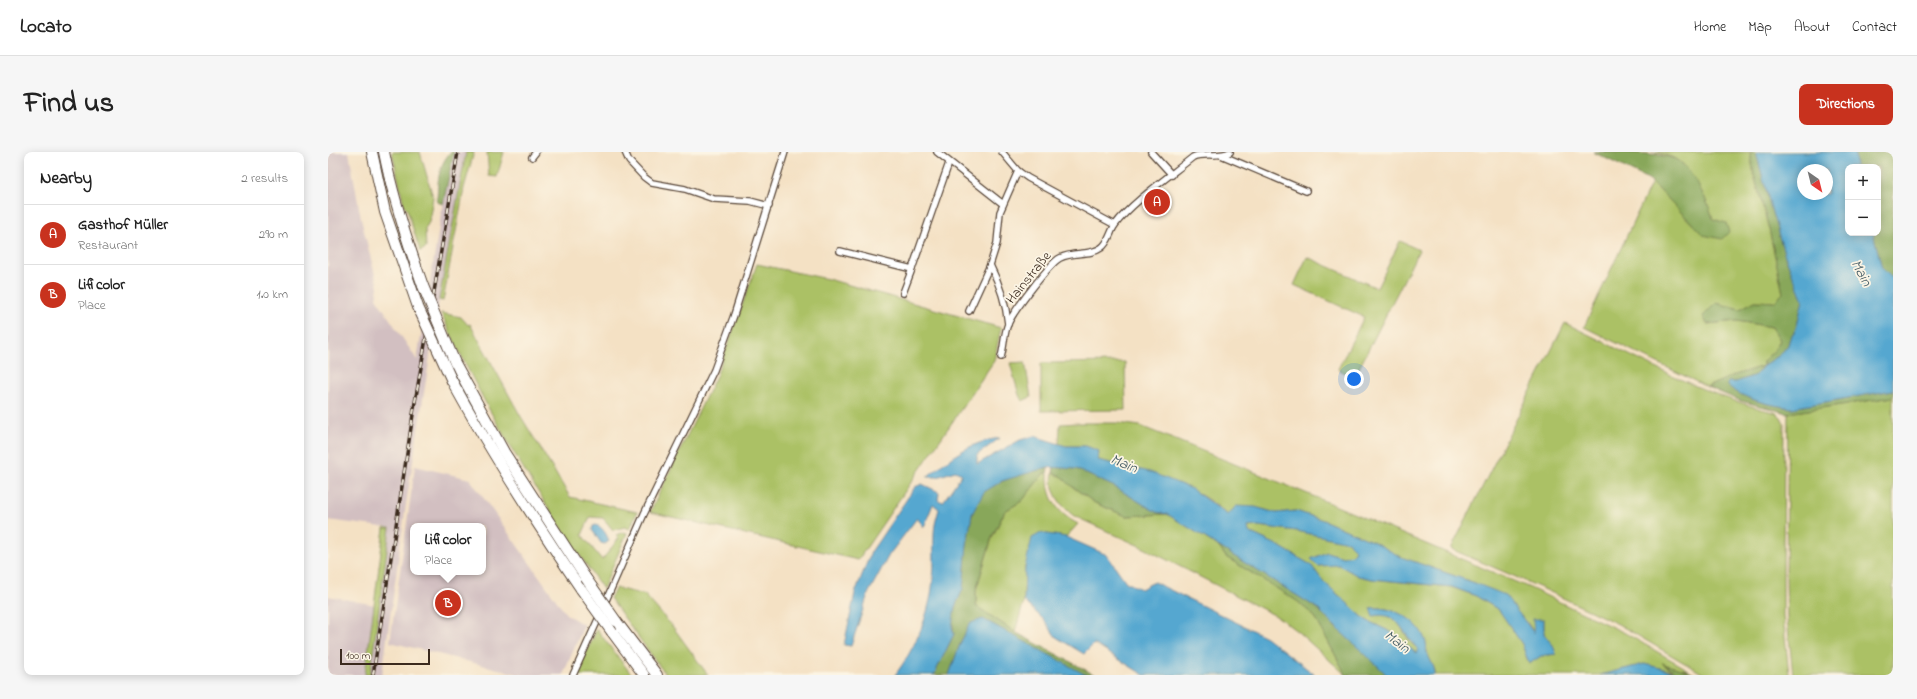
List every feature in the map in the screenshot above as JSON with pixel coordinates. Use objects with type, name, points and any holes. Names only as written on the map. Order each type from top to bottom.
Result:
[{"type":"highway","points":[[372,152],[394,241],[418,307],[452,381],[516,490],[581,589],[644,675]]},
{"type":"highway","points":[[384,152],[396,206],[422,286],[455,363],[504,452],[585,577],[657,675]]},
{"type":"street","points":[[625,152],[636,169],[652,183],[685,190],[714,199],[750,201],[769,206]]},
{"type":"street","points":[[573,675],[644,514],[714,370],[734,315],[785,152]]},
{"type":"street","points":[[937,152],[949,163],[1003,204]]},
{"type":"street","points":[[1002,152],[1018,171],[1115,225]]},
{"type":"street","points":[[1151,152],[1172,175]]},
{"type":"street","points":[[1220,155],[1230,152]]},
{"type":"street","name":"Hainstraße","points":[[1001,357],[1008,324],[1022,303],[1059,258],[1069,254],[1100,249],[1107,241],[1115,225],[1136,204],[1197,155],[1220,155]]},
{"type":"street","points":[[1220,155],[1306,191]]},
{"type":"street","points":[[903,293],[949,163]]},
{"type":"street","points":[[969,311],[990,265],[997,243],[998,223],[1003,204],[1018,171]]},
{"type":"street","points":[[840,251],[912,269]]},
{"type":"street","points":[[990,265],[1001,287],[1008,324]]},
{"type":"shaded area","points":[[328,152],[349,152],[361,219],[378,287],[376,298],[417,360],[443,204],[454,152],[466,152],[439,300],[406,504],[382,675],[370,675],[390,528],[328,520]]},
{"type":"shaded area","points":[[415,466],[470,479],[566,614],[584,625],[563,675],[522,675],[390,642]]},
{"type":"shaded area","points":[[328,596],[375,605],[365,675],[328,675]]},
{"type":"green space","points":[[392,152],[420,152],[433,197],[429,222],[425,229],[426,248],[420,251],[407,209],[404,205]]},
{"type":"green space","points":[[451,152],[454,152],[443,204],[437,202],[439,175],[446,157]]},
{"type":"green space","points":[[466,152],[474,152],[464,188],[443,301],[439,300]]},
{"type":"green space","points":[[487,152],[504,152],[497,177],[489,176]]},
{"type":"green space","points":[[1593,152],[1624,152],[1658,155],[1676,159],[1688,170],[1699,186],[1708,204],[1713,219],[1726,223],[1729,232],[1722,239],[1703,235],[1650,180]]},
{"type":"green space","points":[[1652,152],[1750,152],[1754,175],[1769,229],[1783,293],[1774,302],[1755,301],[1740,309],[1716,303],[1707,324],[1737,321],[1772,327],[1780,340],[1774,351],[1763,361],[1763,366],[1732,376],[1707,387],[1584,327],[1652,182],[1703,235],[1726,223],[1713,219],[1708,204],[1693,177],[1681,163],[1670,156]]},
{"type":"green space","points":[[1750,152],[1756,152],[1785,256],[1803,300],[1796,329],[1790,338],[1788,345],[1780,355],[1763,366],[1763,361],[1774,351],[1780,340],[1772,327],[1737,321],[1707,324],[1703,316],[1716,303],[1740,309],[1755,301],[1774,302],[1783,293],[1769,229],[1754,175]]},
{"type":"green space","points":[[1855,152],[1893,152],[1893,279],[1882,268],[1874,236],[1881,236],[1881,164],[1856,164]]},
{"type":"green space","points":[[1400,241],[1419,250],[1354,378],[1338,369],[1364,317],[1294,285],[1307,257],[1377,288]]},
{"type":"green space","points":[[757,264],[828,279],[1001,328],[994,361],[858,560],[650,512],[717,374]]},
{"type":"green space","points":[[441,313],[461,317],[468,325],[470,324],[520,415],[570,497],[637,512],[630,529],[625,527],[613,530],[603,518],[590,517],[582,535],[602,560],[619,538],[616,535],[623,532],[627,533],[603,589],[558,523],[515,455],[476,385]]},
{"type":"green space","points":[[1565,323],[1695,386],[1721,396],[1777,413],[1781,417],[1784,423],[1783,616],[1789,675],[1705,675],[1618,624],[1546,590],[1451,549]]},
{"type":"green space","points":[[1025,362],[1031,397],[1022,401],[1010,363]]},
{"type":"green space","points":[[1125,362],[1126,410],[1041,411],[1041,363]]},
{"type":"green space","points":[[1763,366],[1756,375],[1736,382],[1728,382],[1740,393],[1757,401],[1792,408],[1893,390],[1893,397],[1788,413],[1741,401],[1707,387],[1732,376]]},
{"type":"green space","points":[[1893,397],[1893,675],[1793,675],[1787,619],[1786,576],[1788,413]]},
{"type":"green space","points":[[1118,423],[1140,426],[1178,441],[1530,588],[1625,633],[1689,670],[1676,669],[1663,664],[1672,671],[1644,664],[1600,675],[1435,675],[1423,635],[1418,627],[1411,621],[1404,616],[1387,609],[1370,608],[1397,621],[1411,643],[1418,649],[1418,652],[1416,653],[1391,632],[1366,620],[1323,581],[1311,565],[1277,545],[1249,532],[1248,527],[1258,526],[1297,531],[1348,542],[1355,549],[1353,555],[1343,557],[1327,552],[1311,559],[1318,566],[1339,565],[1358,576],[1372,579],[1451,587],[1476,596],[1499,610],[1522,644],[1529,664],[1541,656],[1556,654],[1553,645],[1544,636],[1544,619],[1535,634],[1527,622],[1475,583],[1401,557],[1374,542],[1323,520],[1296,511],[1276,513],[1255,507],[1228,515],[1199,494],[1167,479],[1098,460],[1099,451],[1086,446],[1066,446],[1059,444],[1060,424]]},
{"type":"green space","points":[[1048,467],[1047,474],[1044,473],[1022,501],[1005,511],[992,537],[976,590],[976,606],[1015,632],[1095,675],[1086,675],[960,644],[949,675],[934,675],[954,634],[953,613],[962,590],[970,522],[979,498],[992,486],[1015,476]]},
{"type":"green space","points":[[1054,467],[1076,469],[1115,487],[1156,512],[1167,514],[1126,516],[1095,503],[1070,485],[1061,476],[1053,473]]},
{"type":"green space","points":[[1044,473],[1048,474],[1049,490],[1059,510],[1078,524],[1066,537],[1041,533],[1025,567],[1024,601],[1015,632],[976,606],[976,590],[992,538],[1005,511],[1022,501]]},
{"type":"green space","points":[[1053,473],[1061,476],[1070,485],[1095,503],[1126,516],[1167,514],[1218,546],[1226,557],[1297,601],[1315,617],[1346,675],[1298,632],[1278,617],[1144,548],[1074,516],[1065,508],[1054,492],[1052,480]]},
{"type":"green space","points":[[384,528],[390,528],[370,675],[365,675]]},
{"type":"green space","points":[[1218,546],[1317,608],[1335,627],[1364,652],[1387,675],[1346,675],[1315,617],[1297,601],[1226,557]]},
{"type":"green space","points":[[616,588],[645,595],[673,627],[708,675],[666,675],[610,598]]},
{"type":"green space","points":[[597,629],[601,635],[632,675],[576,675]]},
{"type":"green space","points":[[1662,663],[1689,671],[1697,675],[1680,675]]},
{"type":"water","name":"Main","points":[[1756,152],[1855,152],[1856,164],[1845,164],[1845,236],[1874,236],[1882,268],[1893,279],[1893,390],[1792,408],[1750,398],[1728,386],[1728,382],[1736,382],[1756,375],[1763,366],[1780,355],[1788,345],[1790,338],[1796,329],[1803,300],[1785,256]]},
{"type":"water","name":"Main","points":[[1034,436],[1066,446],[1086,446],[1099,451],[1098,460],[1150,472],[1190,488],[1228,515],[1236,506],[1255,507],[1276,513],[1296,511],[1323,520],[1374,542],[1401,557],[1505,595],[1534,633],[1533,619],[1544,619],[1544,635],[1553,645],[1556,654],[1541,656],[1529,664],[1522,644],[1499,610],[1476,596],[1452,587],[1372,579],[1358,576],[1339,565],[1318,566],[1311,559],[1327,552],[1343,557],[1353,555],[1355,549],[1348,542],[1297,531],[1258,526],[1248,527],[1249,532],[1277,545],[1311,565],[1323,581],[1366,620],[1391,632],[1416,653],[1418,652],[1418,649],[1395,620],[1382,615],[1373,616],[1370,608],[1387,609],[1396,612],[1404,616],[1418,627],[1426,643],[1427,652],[1434,668],[1435,675],[1387,675],[1317,608],[1167,514],[1156,512],[1115,487],[1076,469],[1048,467],[1002,481],[984,492],[972,514],[967,545],[963,589],[955,607],[952,627],[954,634],[934,675],[895,675],[903,664],[921,630],[929,605],[934,573],[934,530],[939,509],[933,504],[924,527],[917,518],[889,555],[868,594],[851,646],[844,645],[855,593],[871,552],[915,487],[922,484],[939,492],[938,500],[943,502],[962,474],[955,471],[937,477],[927,477],[943,463],[960,452],[979,443],[1000,438],[977,455],[977,464],[1020,440]]},
{"type":"water","points":[[596,525],[603,529],[607,536],[609,541],[605,544],[601,543],[592,530],[593,526]]},
{"type":"water","points":[[1041,533],[1066,537],[1107,555],[1126,582],[1141,589],[1154,582],[1266,637],[1315,675],[1144,675],[1094,644],[1084,654],[1056,637],[1044,620],[1024,601],[1025,567],[1032,538]]},
{"type":"water","points":[[983,619],[1086,675],[949,675],[960,644],[970,623]]},
{"type":"water","points":[[1644,664],[1672,671],[1680,675],[1600,675]]},
{"type":"railway","points":[[373,675],[414,408],[458,152]]},
{"type":"place","name":"Gasthof Müller","points":[[1157,202]]},
{"type":"place","name":"Lificolor","points":[[448,603]]}]
